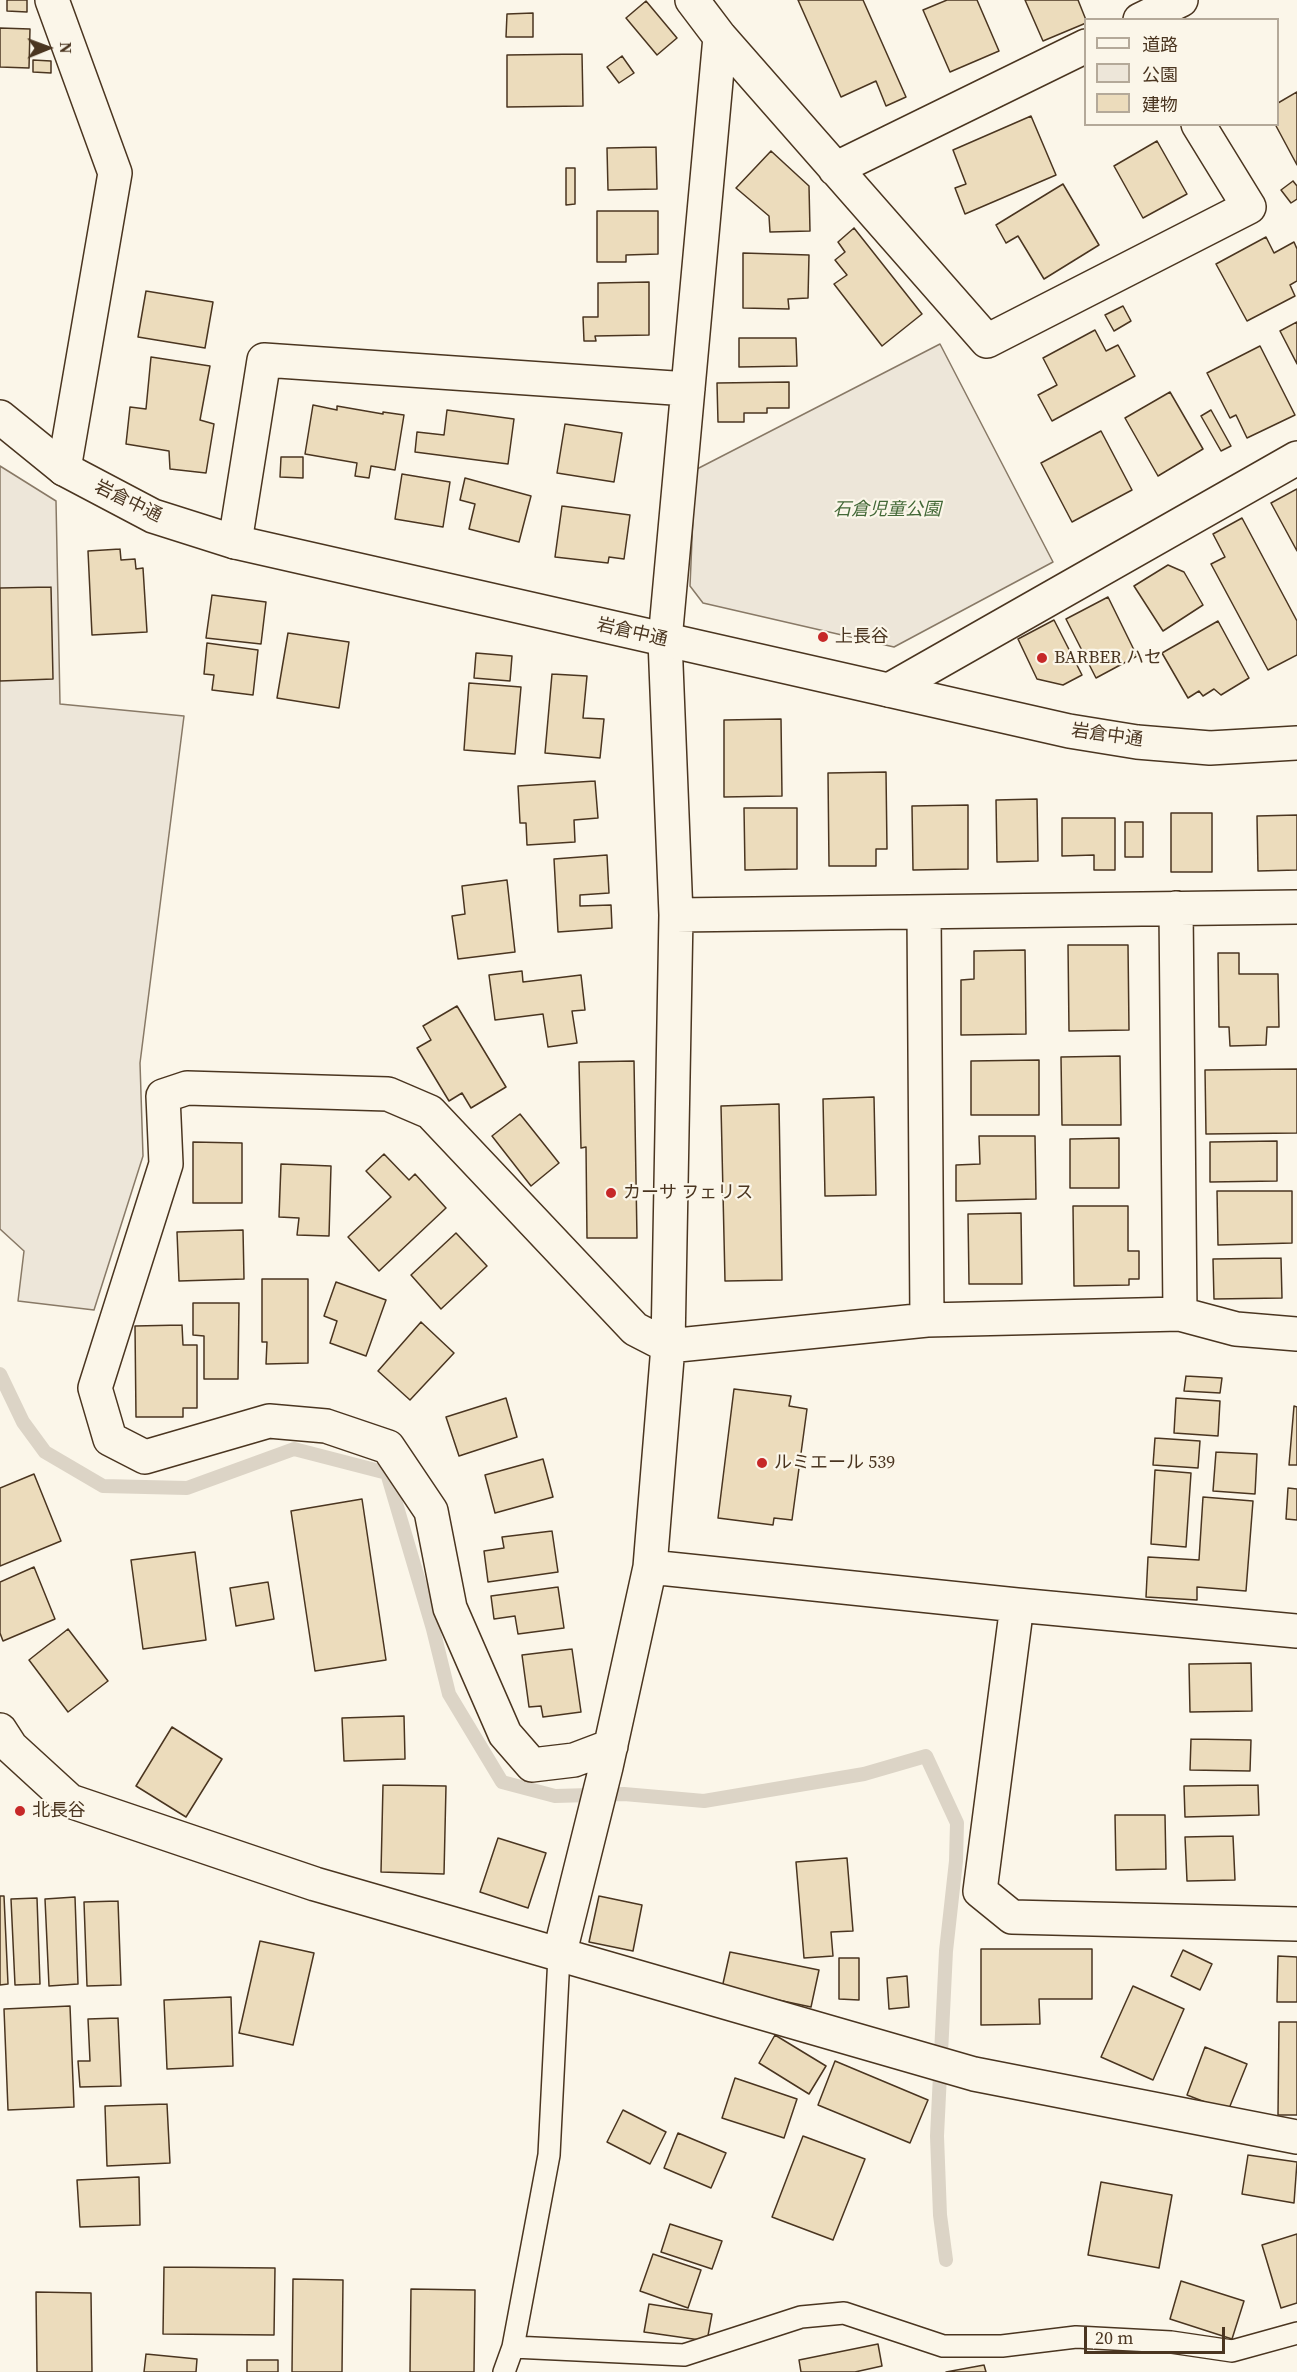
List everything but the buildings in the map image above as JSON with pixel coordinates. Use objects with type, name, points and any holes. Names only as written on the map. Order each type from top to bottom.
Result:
[{"type":"street","points":[[52,0],[115,173],[64,469]]},
{"type":"street","points":[[1125,0],[1132,18]]},
{"type":"street","points":[[1144,18],[1180,0]]},
{"type":"street","points":[[696,1],[720,37],[987,341],[1250,207],[1199,126]]},
{"type":"street","points":[[559,1956],[611,1746],[650,1567],[668,1346],[676,915],[665,640],[720,37]]},
{"type":"street","points":[[835,168],[1084,47]]},
{"type":"street","points":[[236,542],[264,360],[688,389]]},
{"type":"street","name":"岩倉中通","points":[[0,417],[64,469],[153,516],[236,542],[1070,731],[1137,742],[1210,747],[1297,743]]},
{"type":"street","points":[[889,690],[1297,458]]},
{"type":"street","points":[[676,915],[1297,907]]},
{"type":"street","points":[[1176,908],[1180,1314]]},
{"type":"street","points":[[924,912],[927,1320]]},
{"type":"street","points":[[611,1746],[574,1760],[532,1765],[505,1734],[450,1608],[431,1511],[388,1447],[326,1426],[269,1421],[145,1457],[110,1439],[94,1388],[166,1164],[163,1096],[187,1088],[388,1094],[430,1112],[634,1329],[668,1346],[927,1320],[1180,1314],[1236,1329],[1297,1334]]},
{"type":"street","points":[[650,1567],[1297,1631]]},
{"type":"street","points":[[1017,1605],[980,1891],[1012,1917],[1297,1924]]},
{"type":"street","points":[[4,1745],[70,1801],[315,1884],[974,2074],[1297,2137]]},
{"type":"lane","points":[[504,2372],[513,2347],[549,2155],[559,1956]]},
{"type":"lane","points":[[513,2347],[684,2355],[801,2317],[844,2313],[943,2346],[1002,2346],[1076,2337],[1171,2342],[1232,2351],[1297,2333]]},
{"type":"green space","name":"石倉児童公園","points":[[940,344],[1053,562],[894,647],[703,603],[690,586],[695,470]]},
{"type":"green space","points":[[0,466],[56,501],[60,704],[184,716],[140,1063],[143,1156],[94,1310],[18,1301],[24,1251],[0,1229]]},
{"type":"waterway","points":[[0,1374],[23,1422],[45,1452],[103,1486],[187,1488],[294,1449],[387,1473],[433,1629],[449,1694],[502,1782],[555,1796],[624,1794],[704,1801],[864,1774],[926,1756],[957,1823],[956,1861],[946,1951],[937,2136],[940,2215],[946,2260]]},
{"type":"place","name":"上長谷","points":[[823,637]]},
{"type":"place","name":"BARBER ハセ","points":[[1042,658]]},
{"type":"place","name":"カーサ フェリス","points":[[611,1193]]},
{"type":"place","name":"ルミエール 539","points":[[762,1463]]},
{"type":"place","name":"北長谷","points":[[20,1811]]}]
